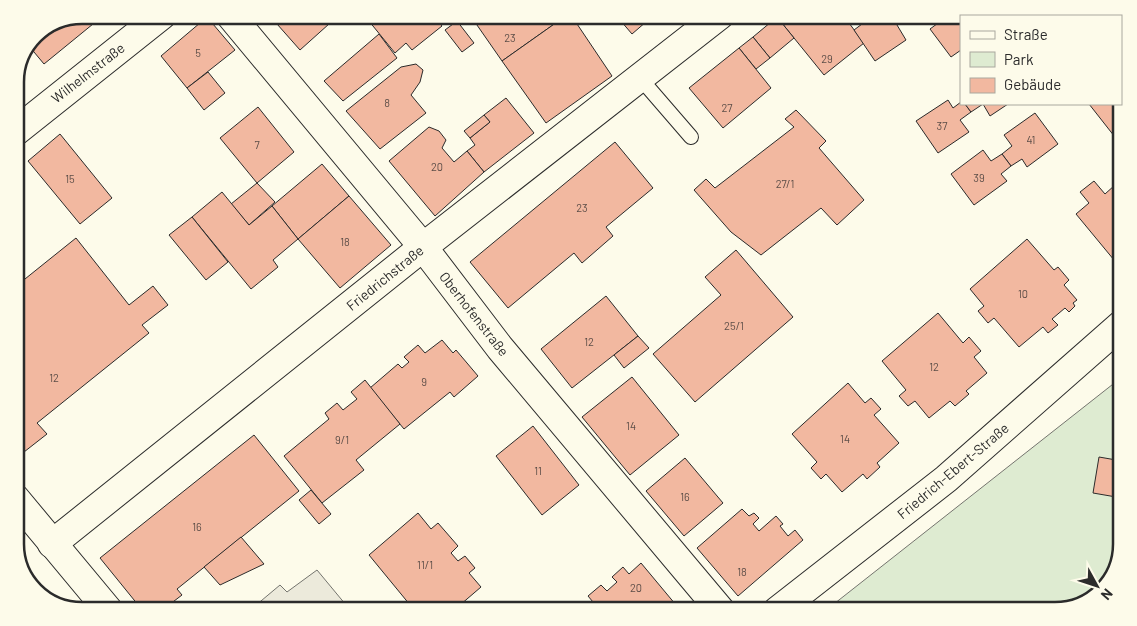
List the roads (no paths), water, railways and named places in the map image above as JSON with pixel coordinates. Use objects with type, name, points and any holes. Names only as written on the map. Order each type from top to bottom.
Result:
[{"type":"street","name":"Wilhelmstraße","points":[[24,125],[151,24]]},
{"type":"street","name":"Oberhofenstraße","points":[[237,24],[423,247],[500,348],[713,602]]},
{"type":"street","name":"Friedrichstraße","points":[[52,544],[423,247],[709,24]]},
{"type":"street","name":"Friedrich-Ebert-Straße","points":[[789,602],[946,479],[1113,332]]},
{"type":"street","points":[[24,509],[101,602]]},
{"type":"lane","points":[[640,78],[691,137]]}]
